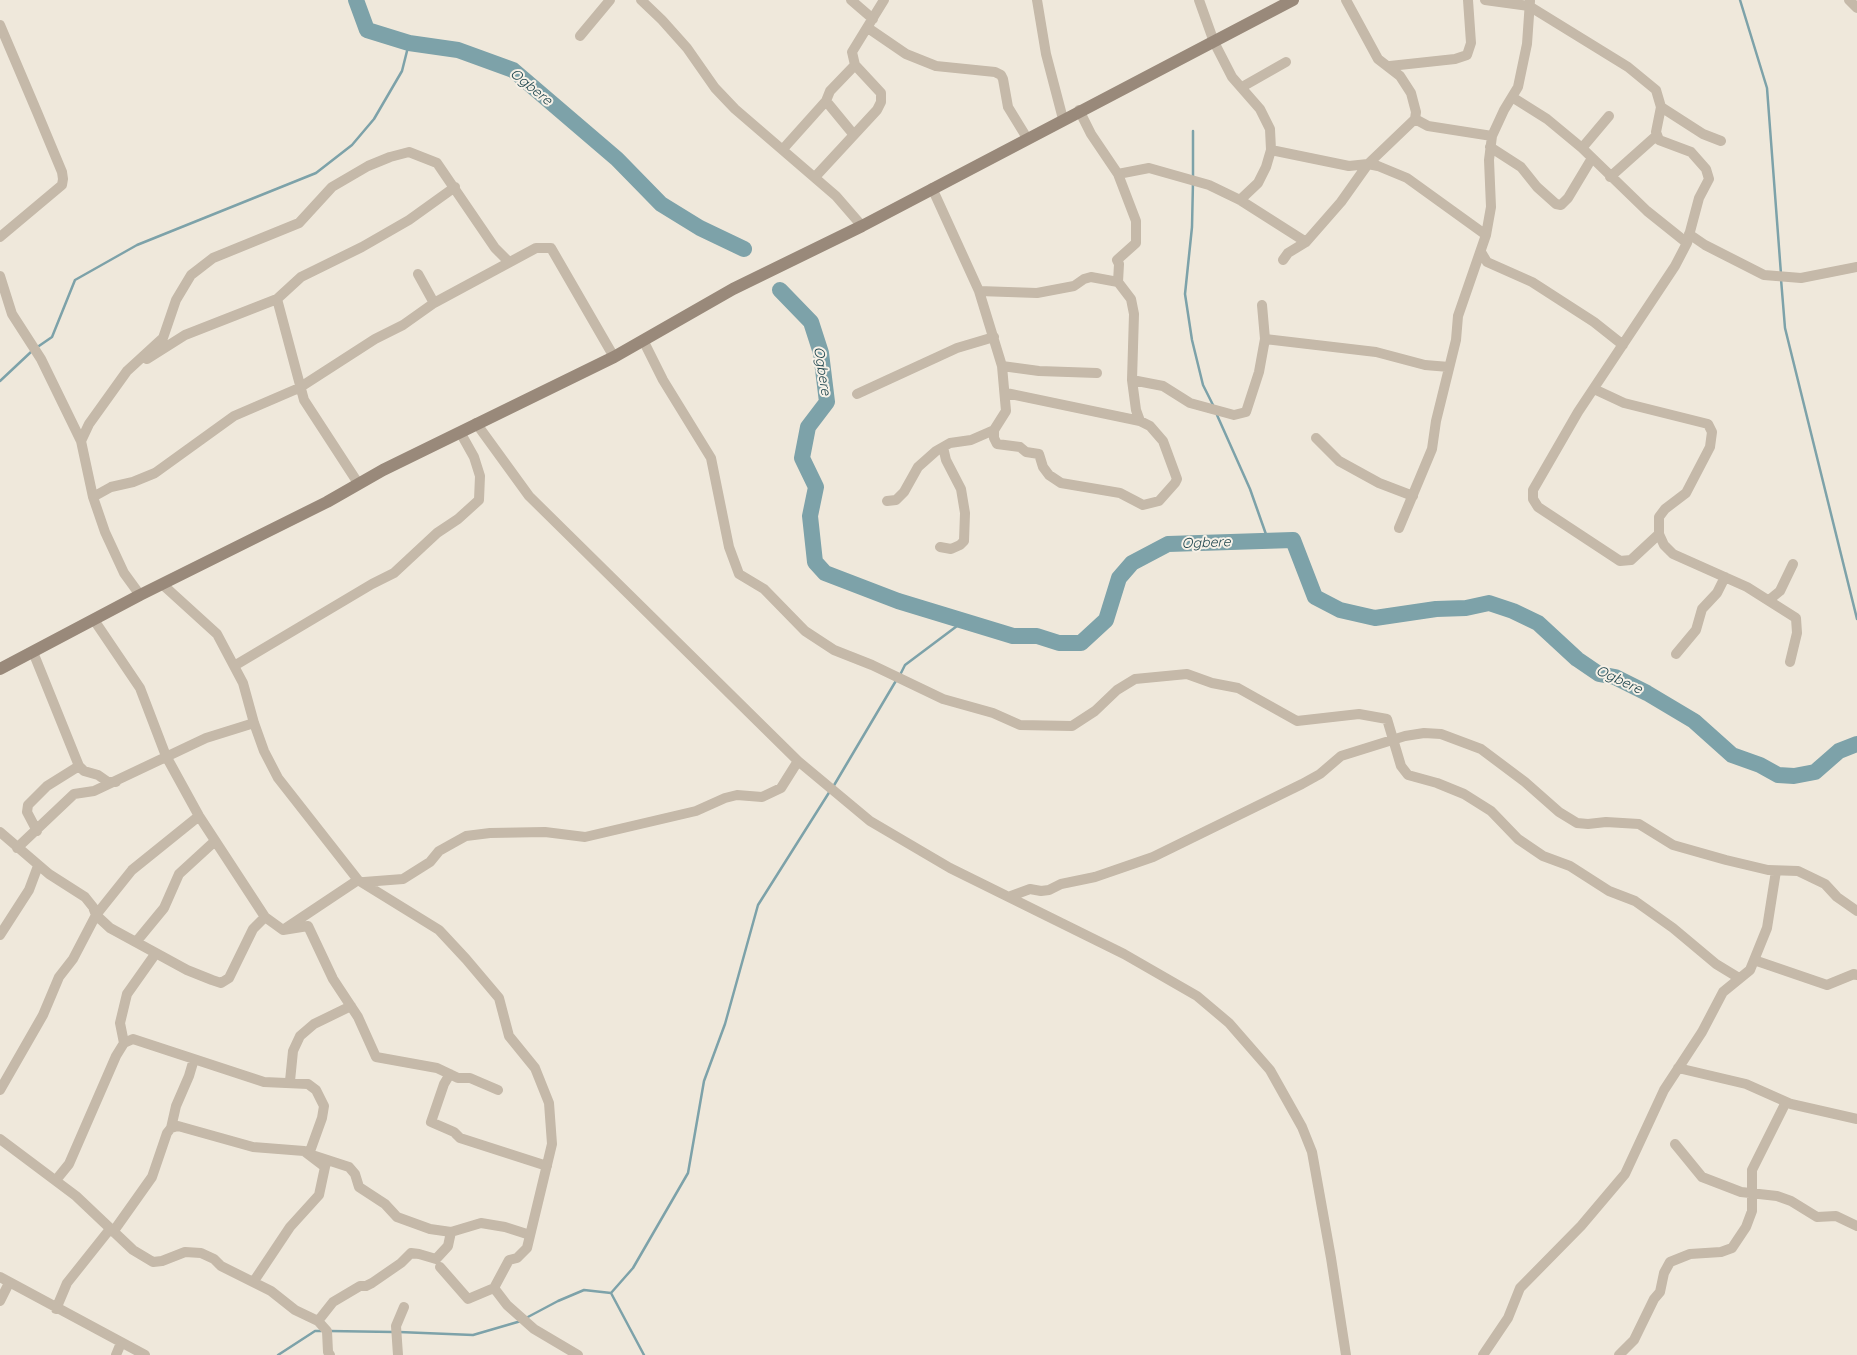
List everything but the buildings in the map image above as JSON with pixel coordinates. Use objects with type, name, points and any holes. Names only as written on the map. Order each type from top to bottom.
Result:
[{"type":"main road","points":[[0,670],[140,595],[327,502],[358,483],[614,356],[733,289],[862,226],[1079,110],[1293,0]]},
{"type":"street","points":[[580,36],[610,0]]},
{"type":"street","points":[[641,0],[687,48],[715,88],[836,196],[862,226]]},
{"type":"street","points":[[851,0],[870,23],[906,54],[936,66],[995,72],[1001,75],[1004,79],[1008,107],[1027,138]]},
{"type":"street","points":[[815,178],[877,110],[881,93],[855,65],[852,52],[884,0]]},
{"type":"street","points":[[1037,0],[1046,54],[1063,119]]},
{"type":"street","points":[[1199,0],[1214,42],[1232,76],[1260,109],[1270,129],[1271,150],[1266,166],[1258,183],[1240,200]]},
{"type":"street","points":[[1283,260],[1288,253],[1306,242],[1341,202],[1368,164],[1415,119],[1416,112],[1410,94],[1390,66],[1378,58],[1346,0]]},
{"type":"street","points":[[1390,66],[1418,64],[1467,55],[1471,43],[1468,0]]},
{"type":"street","points":[[1485,0],[1530,3],[1628,67],[1656,90],[1661,107],[1656,136],[1610,176]]},
{"type":"street","points":[[1849,0],[1857,9]]},
{"type":"street","points":[[1857,0],[1857,9]]},
{"type":"street","points":[[1399,528],[1432,450],[1436,421],[1449,367],[1458,316],[1469,279],[1486,235],[1491,207],[1491,142],[1518,87],[1525,52],[1530,3]]},
{"type":"street","points":[[0,25],[62,172],[62,185],[0,237]]},
{"type":"street","points":[[1242,87],[1286,62]]},
{"type":"street","points":[[783,149],[826,100],[830,91],[855,65]]},
{"type":"street","points":[[1512,97],[1546,119],[1582,148],[1647,211],[1688,238],[1764,275],[1801,278],[1857,267]]},
{"type":"street","points":[[826,100],[854,135]]},
{"type":"street","points":[[1661,107],[1703,134],[1721,141]]},
{"type":"street","points":[[1079,110],[1091,134],[1118,174],[1136,221],[1137,233],[1134,247],[1117,260],[1119,264],[1118,282]]},
{"type":"street","points":[[1582,148],[1609,116]]},
{"type":"street","points":[[1415,119],[1428,126],[1491,142],[1521,167],[1537,187],[1556,204],[1561,204],[1568,198],[1592,158]]},
{"type":"street","points":[[1656,136],[1659,140],[1691,152],[1698,158],[1709,179],[1699,198],[1688,238],[1675,266],[1594,389],[1533,490],[1533,499],[1538,508],[1620,561],[1631,560],[1659,534]]},
{"type":"street","points":[[1271,150],[1349,166],[1368,164],[1407,178],[1486,235]]},
{"type":"street","points":[[82,441],[89,424],[127,371],[163,338],[176,300],[191,275],[213,258],[299,222],[324,194],[368,166],[409,152],[437,163],[495,248],[508,261]]},
{"type":"street","points":[[1118,174],[1149,168],[1209,186],[1240,200],[1306,242]]},
{"type":"street","points":[[127,371],[185,335],[277,299],[300,277],[362,247],[409,220],[455,187]]},
{"type":"street","points":[[932,188],[978,291],[1002,366],[1006,393],[1006,411],[994,430],[994,438],[997,444],[1020,447],[1026,452],[1039,454],[1043,467],[1049,475],[1061,483],[1120,493],[1143,505],[1159,501],[1175,484],[1176,479],[1163,441],[1150,426],[1140,421],[1006,393]]},
{"type":"street","points":[[93,497],[111,487],[133,482],[155,473],[234,416],[299,388],[375,339],[403,325],[434,303],[508,261],[536,248],[551,248],[614,356]]},
{"type":"street","points":[[1481,252],[1487,262],[1532,282],[1594,322],[1623,345]]},
{"type":"street","points":[[418,274],[434,303]]},
{"type":"street","points":[[978,291],[1037,293],[1074,286],[1084,279],[1091,277],[1118,282],[1128,294],[1134,314],[1132,380],[1136,410],[1140,421]]},
{"type":"street","points":[[0,279],[12,314],[41,359],[82,441],[93,497],[124,573],[140,595]]},
{"type":"street","points":[[277,299],[283,328],[295,363],[299,388],[319,426],[358,483]]},
{"type":"street","points":[[1132,380],[1163,386],[1190,403],[1225,413],[1234,415],[1246,412],[1259,372],[1265,339],[1262,305]]},
{"type":"street","points":[[857,394],[957,348],[994,337]]},
{"type":"street","points":[[1265,339],[1376,352],[1424,365],[1449,367]]},
{"type":"street","points":[[643,340],[663,380],[711,458],[729,547],[739,574],[764,589],[805,630],[834,650],[872,665],[943,699],[979,708],[1020,725],[1072,726],[1095,712],[1117,690],[1135,679],[1187,674],[1212,683],[1238,688],[1297,720],[1359,714],[1387,719],[1401,766],[1408,775],[1437,783],[1464,794],[1492,811],[1518,839],[1543,856],[1570,866],[1609,891],[1635,901],[1673,928],[1716,964],[1739,978]]},
{"type":"street","points":[[1002,366],[1039,372],[1097,373]]},
{"type":"street","points":[[1594,389],[1624,403],[1708,424],[1712,432],[1710,447],[1686,493],[1665,509],[1659,518],[1659,534],[1664,545],[1673,554],[1725,577],[1768,600],[1796,618],[1798,623],[1790,662]]},
{"type":"street","points":[[476,423],[529,496],[798,762],[870,822],[950,868],[1011,896],[1124,954],[1197,996],[1229,1023],[1270,1070],[1302,1127],[1312,1152],[1346,1355]]},
{"type":"street","points":[[887,501],[896,500],[904,492],[918,467],[943,447],[950,443],[972,440],[994,430]]},
{"type":"street","points":[[234,666],[372,584],[394,574],[437,533],[458,519],[479,500],[480,476],[474,457],[460,432]]},
{"type":"street","points":[[1316,438],[1339,462],[1379,483],[1414,496]]},
{"type":"street","points":[[940,547],[956,548],[964,541],[964,513],[961,489],[943,447]]},
{"type":"street","points":[[1768,600],[1780,591],[1793,564]]},
{"type":"street","points":[[1676,654],[1696,630],[1702,609],[1717,593],[1725,577]]},
{"type":"street","points":[[162,584],[217,634],[243,683],[264,751],[278,778],[358,880],[439,930],[498,998],[509,1036],[535,1068],[549,1103],[552,1144],[530,1235],[524,1252],[517,1258],[509,1260],[494,1288],[468,1299],[440,1267]]},
{"type":"street","points":[[94,620],[140,688],[166,756],[215,841],[265,917],[283,930],[308,926],[333,979],[351,1006],[376,1057],[437,1068],[458,1078],[470,1078],[498,1090]]},
{"type":"street","points":[[33,652],[79,766],[84,771],[98,775],[108,782],[116,782]]},
{"type":"street","points":[[17,848],[38,831],[74,794],[94,791],[206,738],[254,723]]},
{"type":"street","points":[[1011,896],[1030,889],[1041,892],[1049,890],[1061,884],[1095,877],[1153,857],[1302,784],[1320,774],[1341,756],[1392,740],[1424,733],[1441,734],[1481,749],[1525,782],[1559,812],[1577,823],[1640,824],[1673,845],[1726,860],[1776,871],[1798,871],[1812,876],[1825,884],[1837,897],[1857,911]]},
{"type":"street","points":[[283,930],[358,880],[375,882],[403,879],[430,862],[439,851],[466,836],[490,833],[545,832],[585,837],[696,811],[725,798],[737,795],[762,797],[781,788],[798,762]]},
{"type":"street","points":[[38,831],[27,812],[28,805],[47,786],[79,766]]},
{"type":"street","points":[[0,1090],[43,1014],[59,976],[73,959],[96,915],[132,870],[199,816]]},
{"type":"street","points":[[0,832],[38,866],[85,897],[93,907],[96,915],[110,928],[187,970],[221,983],[229,978],[253,929],[265,917]]},
{"type":"street","points":[[136,942],[164,908],[179,874],[215,841]]},
{"type":"street","points":[[0,935],[29,890],[38,866]]},
{"type":"street","points":[[1484,1355],[1508,1318],[1520,1288],[1581,1226],[1624,1174],[1664,1090],[1702,1032],[1723,992],[1750,970],[1767,928],[1776,871]]},
{"type":"street","points":[[124,1044],[120,1023],[127,994],[156,953]]},
{"type":"street","points":[[1754,960],[1827,984],[1854,974],[1857,975]]},
{"type":"street","points":[[290,1081],[294,1051],[300,1036],[314,1024],[351,1006]]},
{"type":"street","points":[[56,1180],[69,1164],[116,1056],[124,1044],[133,1039],[264,1082],[290,1081],[308,1084],[316,1090],[324,1106],[322,1118],[309,1154]]},
{"type":"street","points":[[171,1128],[176,1106],[194,1059]]},
{"type":"street","points":[[1678,1068],[1746,1084],[1786,1102],[1857,1119]]},
{"type":"street","points":[[450,1074],[444,1084],[431,1122],[454,1132],[460,1138],[547,1166]]},
{"type":"street","points":[[1619,1355],[1634,1340],[1654,1299],[1660,1292],[1664,1273],[1670,1262],[1690,1254],[1721,1252],[1732,1248],[1746,1227],[1752,1210],[1752,1170],[1786,1102]]},
{"type":"street","points":[[56,1309],[67,1283],[112,1230],[152,1177],[167,1132],[171,1128],[178,1126],[253,1148],[304,1151],[325,1167],[319,1195],[290,1227],[254,1281]]},
{"type":"street","points":[[0,1139],[76,1196],[133,1250],[153,1262],[162,1261],[185,1252],[202,1253],[214,1259],[221,1266],[271,1290],[295,1310],[318,1320],[328,1331],[328,1352],[330,1355]]},
{"type":"street","points":[[1676,1144],[1702,1177],[1727,1188],[1752,1194],[1777,1196],[1792,1201],[1817,1217],[1836,1216],[1857,1226]]},
{"type":"street","points":[[309,1154],[349,1167],[355,1174],[359,1187],[385,1204],[397,1217],[430,1229],[451,1232],[486,1224],[530,1235]]},
{"type":"street","points":[[318,1320],[333,1302],[360,1286],[372,1283],[401,1264],[411,1254],[419,1254],[436,1259],[448,1246],[451,1232]]},
{"type":"street","points":[[0,1277],[56,1309],[145,1355]]},
{"type":"street","points":[[0,1301],[9,1283]]},
{"type":"street","points":[[494,1288],[507,1305],[534,1329],[578,1355]]},
{"type":"street","points":[[396,1354],[396,1326],[404,1307]]},
{"type":"street","points":[[116,1355],[121,1343]]},
{"type":"waterway","name":"Ogbere","points":[[356,0],[367,30],[409,43],[458,50],[513,70],[617,159],[661,204],[700,228],[744,249]]},
{"type":"waterway","points":[[1740,0],[1767,88],[1781,274]]},
{"type":"waterway","points":[[36,348],[52,337],[75,280],[137,245],[316,173],[352,145],[374,119],[402,71],[409,43]]},
{"type":"waterway","points":[[1193,131],[1193,177]]},
{"type":"waterway","points":[[1193,182],[1192,227],[1185,294],[1192,340],[1203,385],[1213,405]]},
{"type":"waterway","points":[[1781,279],[1785,328],[1857,619]]},
{"type":"waterway","name":"Ogbere","points":[[780,290],[811,322],[821,353],[827,402],[808,427],[802,458],[816,487],[810,516],[815,562],[825,573],[898,601],[1013,636],[1037,636],[1059,643],[1081,643],[1106,620],[1119,578],[1132,563],[1168,544],[1293,540],[1315,597],[1340,610],[1375,618],[1436,609],[1466,608],[1489,603],[1513,611],[1538,623],[1577,659],[1599,674],[1615,677],[1647,693],[1694,721],[1732,755],[1760,765],[1778,775],[1794,776],[1815,772],[1839,751],[1857,744]]},
{"type":"waterway","points":[[0,381],[32,351]]},
{"type":"waterway","points":[[1217,415],[1250,489],[1268,540]]},
{"type":"waterway","points":[[900,675],[905,665],[965,620]]},
{"type":"waterway","points":[[833,787],[897,679]]},
{"type":"waterway","points":[[611,1293],[633,1268],[688,1173],[704,1081],[725,1024],[758,905],[830,791]]},
{"type":"waterway","points":[[526,1318],[584,1290],[611,1293]]},
{"type":"waterway","points":[[611,1293],[644,1355]]},
{"type":"waterway","points":[[399,1332],[473,1335],[521,1321]]},
{"type":"waterway","points":[[278,1355],[315,1331],[321,1331]]},
{"type":"waterway","points":[[329,1331],[394,1332]]}]
